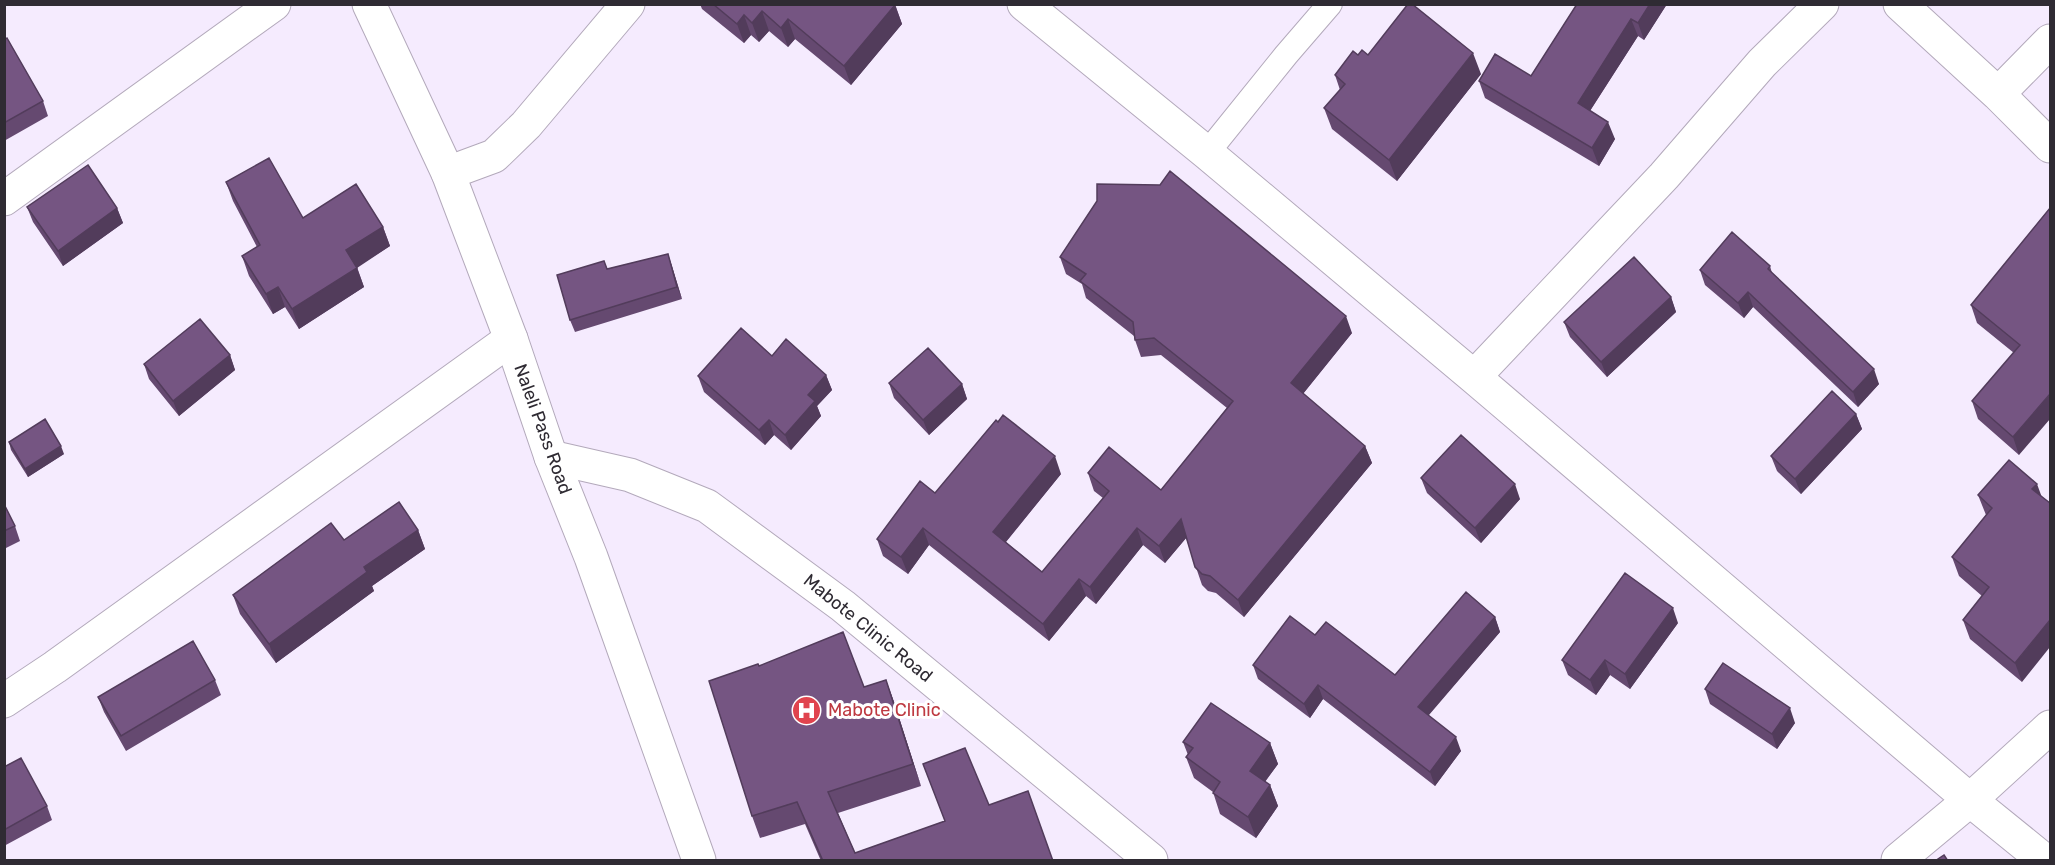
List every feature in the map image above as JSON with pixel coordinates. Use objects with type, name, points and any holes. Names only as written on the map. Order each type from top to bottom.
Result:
[{"type":"street","points":[[4,199],[274,4]]},
{"type":"street","name":"Naleli Pass Road","points":[[369,4],[448,173],[511,339],[551,457],[591,557],[699,861]]},
{"type":"street","points":[[448,173],[494,156],[526,124],[627,4]]},
{"type":"street","points":[[1024,4],[1474,376],[2044,861]]},
{"type":"street","points":[[1474,376],[1664,176],[1762,63],[1822,4]]},
{"type":"street","points":[[1900,4],[1998,94],[2050,146]]},
{"type":"street","points":[[1998,94],[2050,41]]},
{"type":"street","points":[[4,701],[55,668],[511,339]]},
{"type":"street","name":"Mabote Clinic Road","points":[[551,457],[630,475],[707,506],[843,606],[1151,861]]},
{"type":"street","points":[[1898,861],[1970,800],[2050,727]]},
{"type":"lane","points":[[1207,153],[1330,4]]},
{"type":"building","points":[[713,4],[895,5],[844,66],[788,19],[781,28],[762,11],[752,23],[744,15],[737,24]]},
{"type":"building","points":[[1408,4],[1412,4],[1473,53],[1389,160],[1324,108],[1345,84],[1335,75],[1353,51],[1358,55],[1362,50],[1368,55]]},
{"type":"building","points":[[1577,4],[1650,4],[1638,23],[1631,19],[1578,103],[1608,122],[1592,148],[1479,81],[1495,54],[1531,76]]},
{"type":"building","points":[[7,38],[43,101],[4,123],[4,40]]},
{"type":"building","points":[[269,158],[303,218],[356,184],[383,227],[346,250],[357,268],[292,309],[278,287],[266,294],[242,256],[260,245],[226,182]]},
{"type":"building","points":[[88,165],[117,208],[58,251],[27,207]]},
{"type":"building","points":[[1170,171],[1346,316],[1291,383],[1365,446],[1238,600],[1210,576],[1202,574],[1195,567],[1181,519],[1159,546],[1137,528],[1090,587],[1079,579],[1043,624],[923,528],[901,557],[877,539],[920,481],[935,493],[996,420],[998,422],[1003,415],[1055,456],[993,532],[1042,572],[1109,491],[1088,473],[1109,447],[1161,490],[1233,401],[1154,338],[1135,340],[1133,322],[1080,281],[1086,274],[1060,257],[1097,201],[1097,184],[1160,185]]},
{"type":"building","points":[[2050,208],[2050,394],[2013,437],[1972,401],[2020,345],[1971,305]]},
{"type":"building","points":[[1732,232],[1770,266],[1768,269],[1874,369],[1853,392],[1748,292],[1738,303],[1700,270]]},
{"type":"building","points":[[668,254],[677,287],[570,320],[557,275],[604,261],[607,269]]},
{"type":"building","points":[[1634,257],[1671,297],[1601,362],[1564,322]]},
{"type":"building","points":[[200,319],[230,355],[173,401],[144,364]]},
{"type":"building","points":[[741,328],[772,356],[786,339],[826,375],[808,395],[815,401],[785,435],[769,420],[759,430],[698,376]]},
{"type":"building","points":[[928,348],[962,384],[923,420],[889,383]]},
{"type":"building","points":[[1832,391],[1856,414],[1795,479],[1771,456]]},
{"type":"building","points":[[45,419],[61,446],[25,469],[9,442]]},
{"type":"building","points":[[1461,435],[1515,484],[1475,528],[1421,478]]},
{"type":"building","points":[[2009,460],[2037,484],[2032,489],[2050,503],[2050,620],[2015,663],[1963,620],[1989,587],[1952,557],[1992,508],[1978,495]]},
{"type":"building","points":[[399,502],[418,530],[364,567],[367,572],[269,644],[233,595],[331,523],[344,540]]},
{"type":"building","points":[[4,504],[15,526],[4,531]]},
{"type":"building","points":[[1625,573],[1673,608],[1625,674],[1605,660],[1590,680],[1562,660]]},
{"type":"building","points":[[1466,592],[1495,617],[1418,707],[1456,737],[1430,772],[1318,685],[1304,704],[1253,665],[1290,616],[1315,635],[1326,622],[1395,675]]},
{"type":"building","points":[[843,632],[864,687],[886,680],[913,764],[828,792],[855,853],[945,821],[923,764],[965,748],[989,805],[1028,791],[1053,861],[823,861],[797,802],[752,816],[709,681],[758,664],[759,666]]},
{"type":"building","points":[[193,641],[215,680],[121,736],[98,697]]},
{"type":"building","points":[[1723,663],[1790,708],[1772,734],[1705,689]]},
{"type":"building","points":[[1211,703],[1270,743],[1250,771],[1270,785],[1248,817],[1213,793],[1220,782],[1186,757],[1193,748],[1183,742]]},
{"type":"building","points":[[21,758],[47,806],[4,830],[4,767]]},
{"type":"building","points":[[1944,855],[1948,861],[1935,861]]},
{"type":"place","name":"Mabote Clinic","points":[[807,710]]}]
